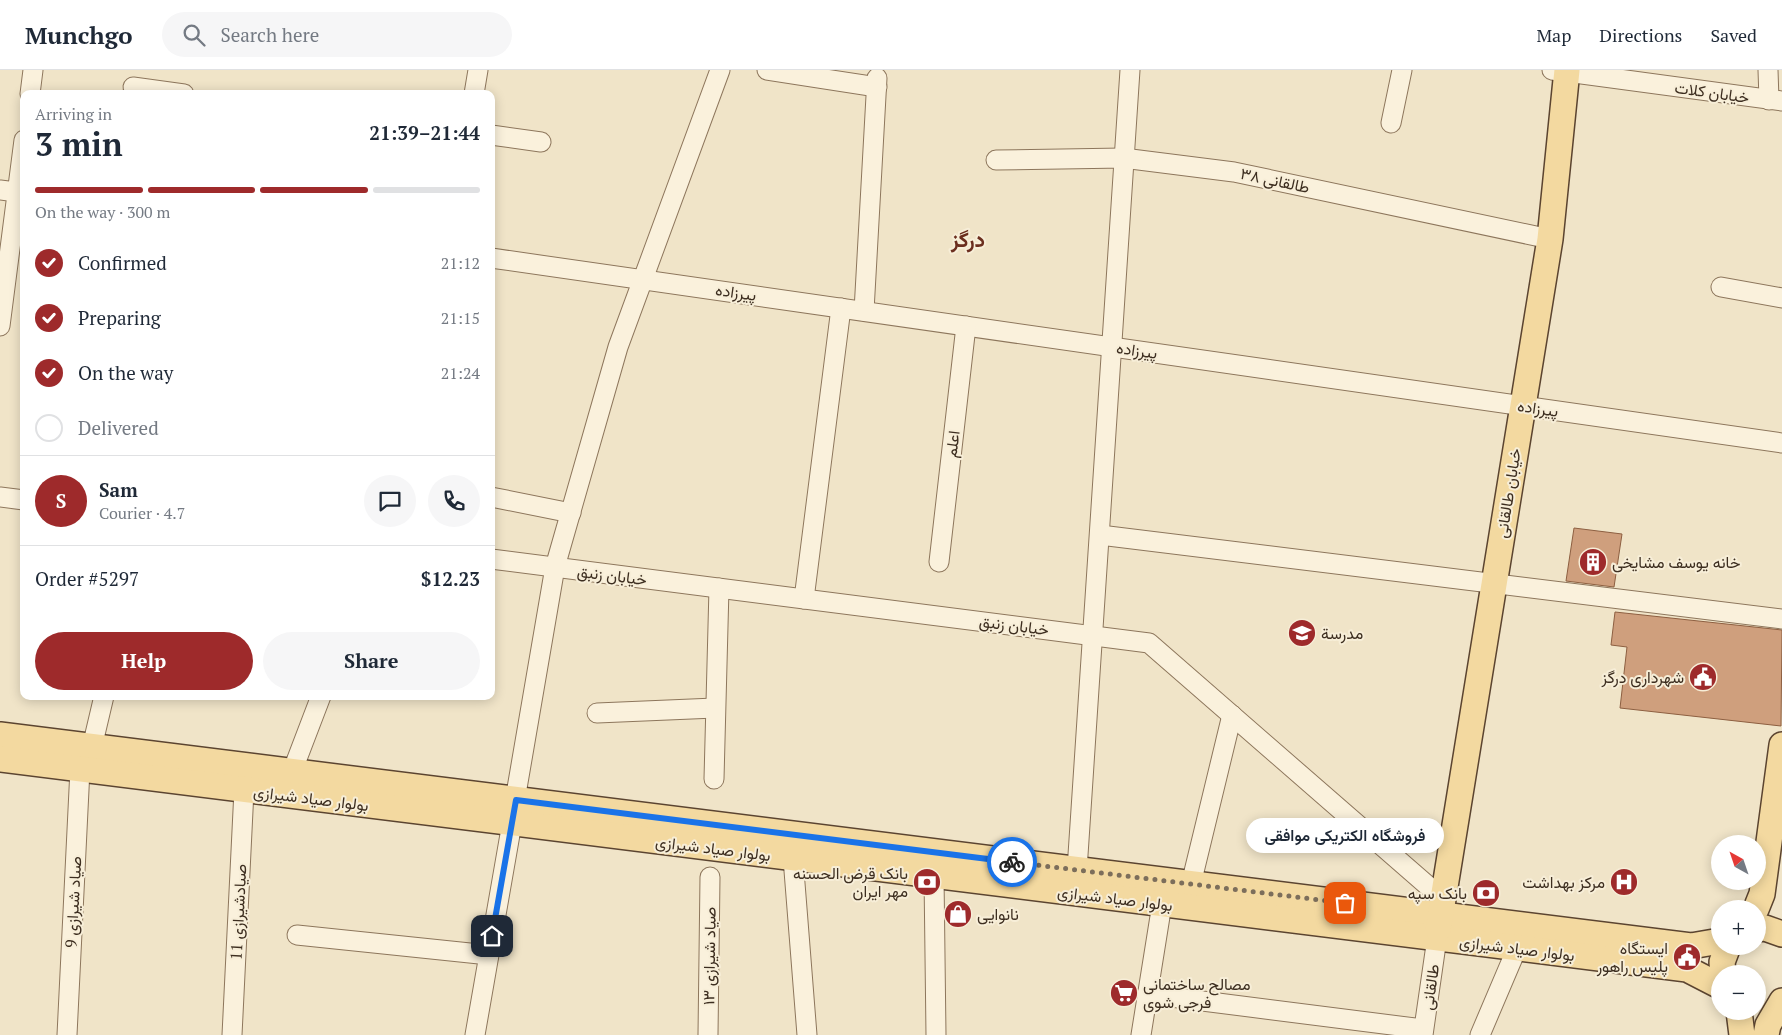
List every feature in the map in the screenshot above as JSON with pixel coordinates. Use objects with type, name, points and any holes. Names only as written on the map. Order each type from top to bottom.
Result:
[{"type":"main road","name":"خیابان طالقانی","points":[[1440,917],[1550,239],[1562,71]]},
{"type":"main road","name":"بولوار صیاد شیرازی","points":[[0,735],[292,772],[792,858],[934,876],[1162,904],[1440,917],[1517,948],[1687,969],[1711,981]]},
{"type":"main road","points":[[1760,900],[1762,894],[1782,745]]},
{"type":"main road","name":"بولوار صیاد شیرازی","points":[[0,759],[244,790],[514,811],[1077,870],[1440,917],[1691,946],[1711,943]]},
{"type":"main road","points":[[1766,928],[1782,934]]},
{"type":"main road","points":[[1766,1004],[1782,1000]]},
{"type":"main road","points":[[1766,1035],[1768,1025],[1782,1000]]},
{"type":"main road","points":[[1740,1020],[1742,1035]]},
{"type":"street","points":[[30,90],[33,70]]},
{"type":"street","points":[[475,90],[478,70]]},
{"type":"street","points":[[475,1035],[555,568],[618,347],[720,70]]},
{"type":"street","points":[[767,70],[877,82],[864,311]]},
{"type":"street","points":[[1077,870],[1130,70]]},
{"type":"street","points":[[1392,123],[1402,70]]},
{"type":"street","points":[[1768,70],[1776,100]]},
{"type":"street","name":"خیابان کلات","points":[[1562,71],[1776,100]]},
{"type":"street","points":[[134,84],[164,90]]},
{"type":"street","points":[[495,136],[541,142]]},
{"type":"street","name":"طالقانی ۳۸","points":[[996,160],[1123,158],[1234,172],[1550,239]]},
{"type":"street","points":[[0,326],[14,192],[20,161]]},
{"type":"street","name":"پیرزاده","points":[[495,259],[1782,443]]},
{"type":"street","points":[[1721,287],[1782,298]]},
{"type":"street","points":[[804,599],[841,308]]},
{"type":"street","name":"اعلم","points":[[939,562],[966,326]]},
{"type":"street","points":[[0,497],[20,500]]},
{"type":"street","points":[[495,498],[571,513]]},
{"type":"street","points":[[1100,535],[1782,619]]},
{"type":"street","name":"خیابان زنبق","points":[[495,560],[1149,643],[1232,715],[1440,917]]},
{"type":"street","points":[[714,779],[719,588]]},
{"type":"street","points":[[92,747],[103,700]]},
{"type":"street","points":[[292,772],[319,700]]},
{"type":"street","points":[[597,713],[716,708]]},
{"type":"street","points":[[1192,884],[1232,715]]},
{"type":"street","name":"صیاد شیرازی 9","points":[[67,1035],[80,769]]},
{"type":"street","name":"صیادشیرازی 11","points":[[232,1035],[244,790]]},
{"type":"street","points":[[792,858],[808,1035]]},
{"type":"street","name":"صیاد شیرازی ۱۳","points":[[708,1035],[710,876]]},
{"type":"street","points":[[934,876],[936,1035]]},
{"type":"street","points":[[1140,1035],[1162,904]]},
{"type":"street","name":"طالقانی","points":[[1423,1032],[1440,917]]},
{"type":"street","points":[[297,935],[489,955]]},
{"type":"street","points":[[1480,1035],[1517,948]]},
{"type":"street","points":[[1147,994],[1423,1032]]},
{"type":"building","name":"خانه یوسف مشایخی","points":[[1574,528],[1622,534],[1614,587],[1566,581]]},
{"type":"building","name":"شهرداری درگز","points":[[1615,612],[1782,630],[1781,726],[1620,708],[1627,647],[1611,645]]},
{"type":"way so far","points":[[1012,862],[1345,903]]},
{"type":"place","name":"خانه یوسف مشایخی","points":[[1593,562]]},
{"type":"place","name":"مدرسة","points":[[1302,633]]},
{"type":"place","name":"شهرداری درگز","points":[[1703,677]]},
{"type":"place","name":"بانک قرض الحسنه مهر ایران","points":[[927,882]]},
{"type":"place","name":"مرکز بهداشت","points":[[1624,882]]},
{"type":"place","name":"بانک سپه","points":[[1486,893]]},
{"type":"place","name":"فروشگاه الکتریکی موافقی","points":[[1345,903]]},
{"type":"place","name":"نانوایی","points":[[958,914]]},
{"type":"place","name":"ایستگاه پلیس راهور","points":[[1687,957]]},
{"type":"place","name":"مصالح ساختمانی فرجی شوی","points":[[1124,993]]},
{"type":"district","name":"درگز","points":[[968,239]]},
{"type":"route","points":[[492,936],[516,800],[1012,862]]}]
